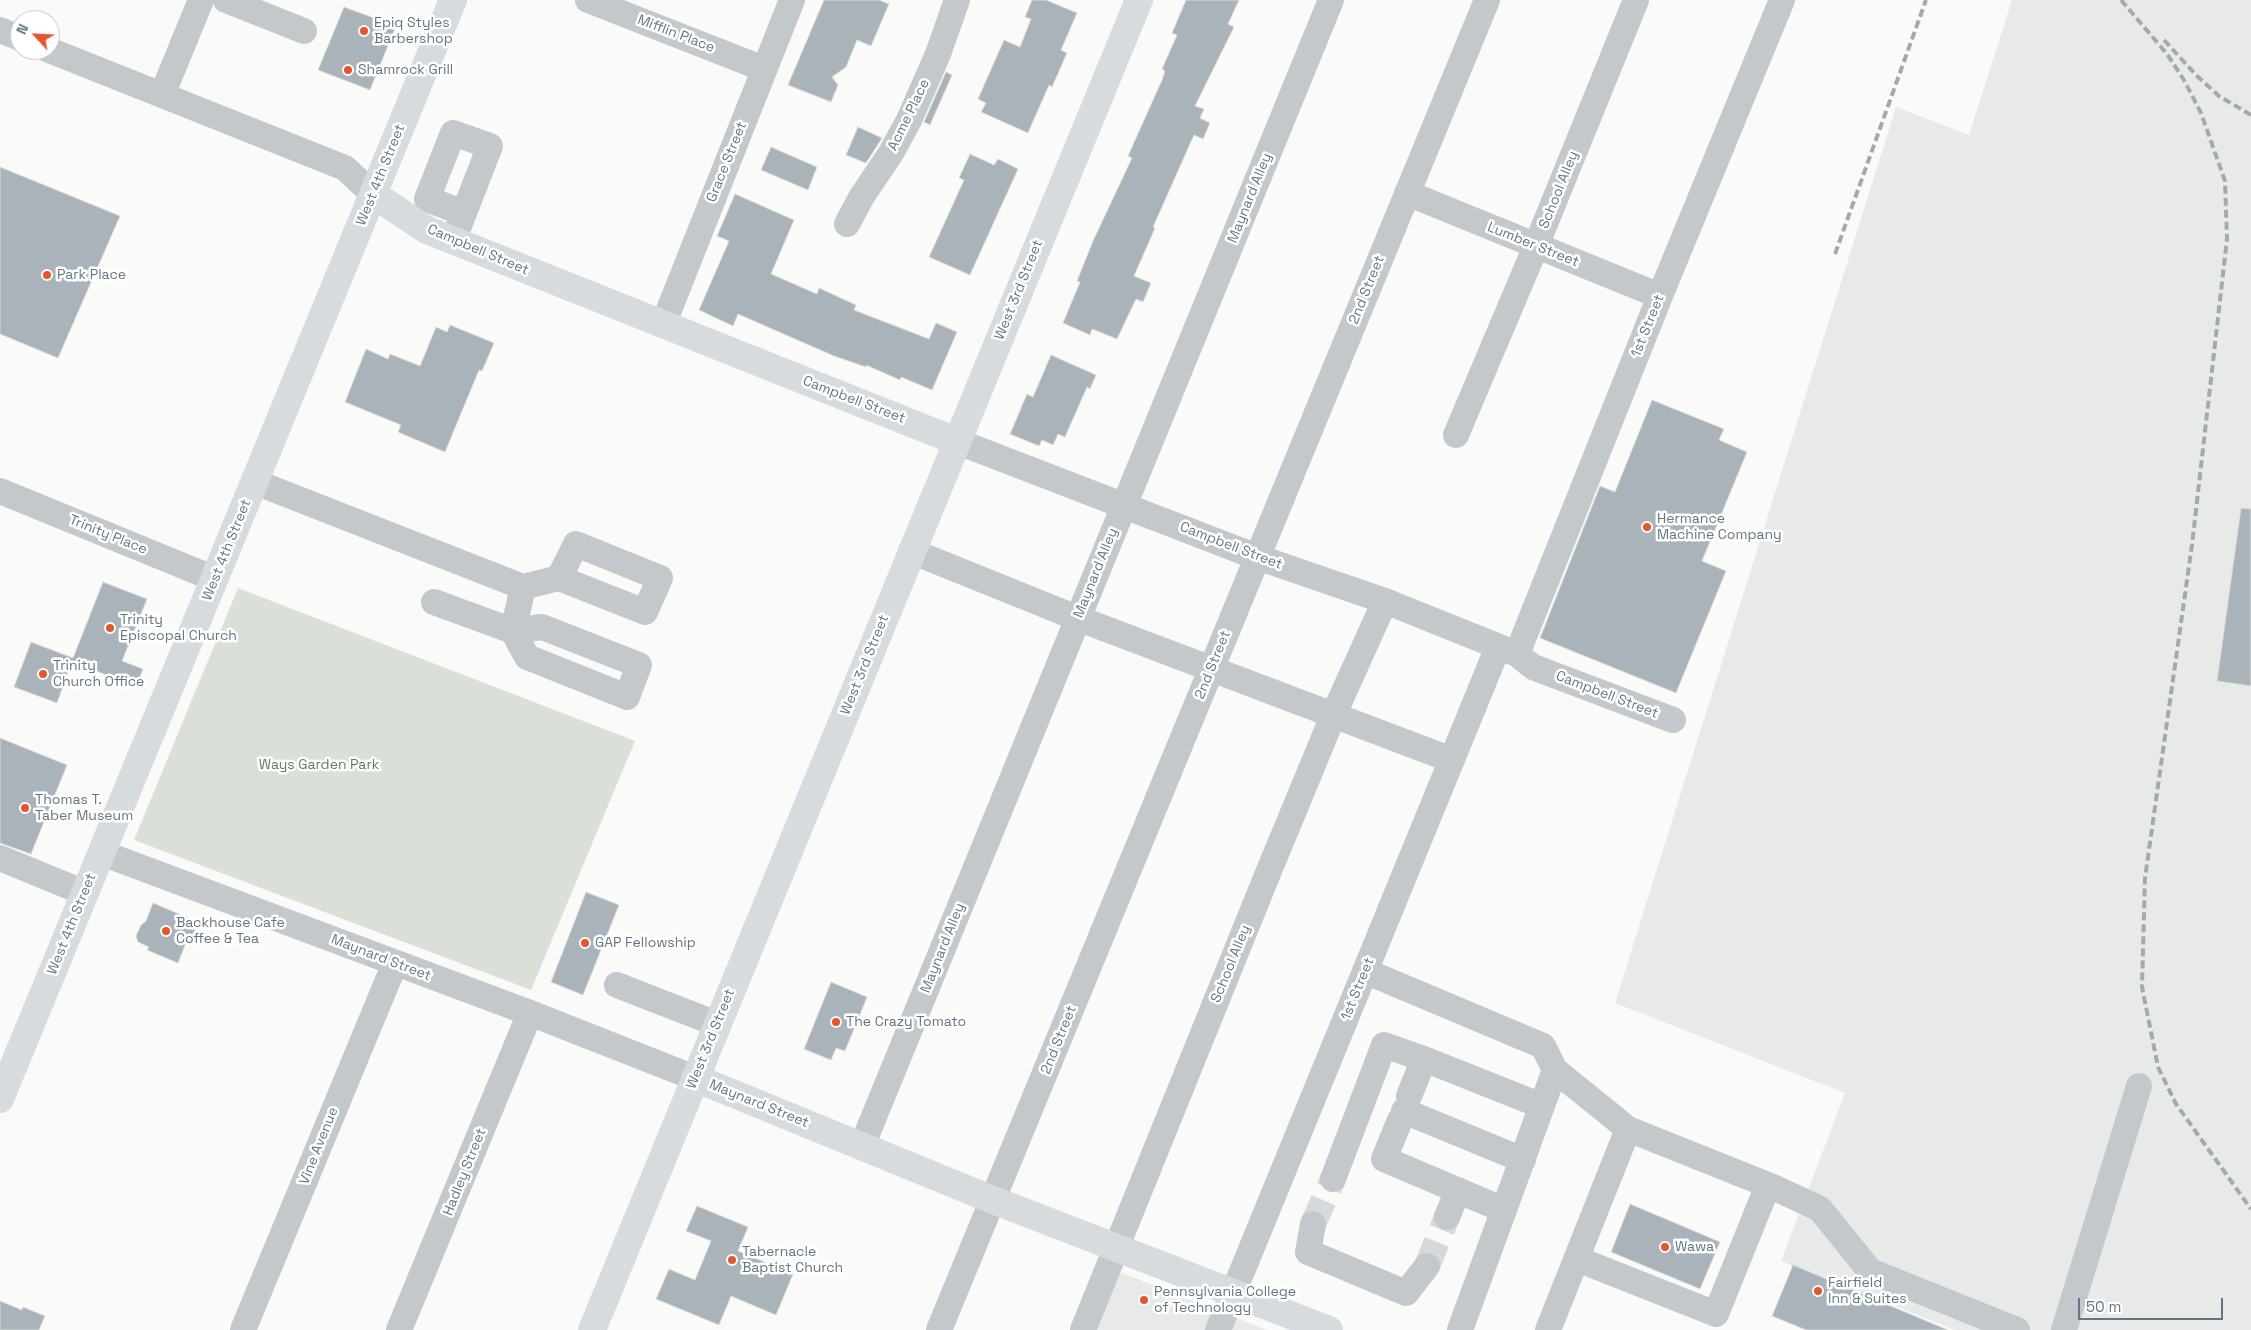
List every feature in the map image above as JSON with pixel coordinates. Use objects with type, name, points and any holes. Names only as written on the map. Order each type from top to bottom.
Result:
[{"type":"main road","name":"West 4th Street","points":[[2,1089],[102,853],[453,0]]},
{"type":"main road","name":"West 3rd Street","points":[[592,1330],[956,441],[1139,0]]},
{"type":"main road","name":"Campbell Street","points":[[374,194],[427,230],[663,326],[956,441]]},
{"type":"main road","name":"Maynard Street","points":[[695,1078],[993,1200],[1329,1330]]},
{"type":"street","points":[[162,95],[201,0]]},
{"type":"street","points":[[226,0],[304,31]]},
{"type":"street","name":"Mifflin Place","points":[[588,0],[764,69]]},
{"type":"street","name":"Grace Street","points":[[663,326],[792,0]]},
{"type":"street","name":"Acme Place","points":[[847,224],[909,120],[938,54],[957,0]]},
{"type":"street","name":"Maynard Alley","points":[[862,1146],[1331,0]]},
{"type":"street","name":"2nd Street","points":[[939,1330],[1487,0]]},
{"type":"street","name":"School Alley","points":[[1456,435],[1536,246],[1636,0]]},
{"type":"street","name":"1st Street","points":[[1218,1330],[1452,760],[1507,651],[1660,296],[1782,0]]},
{"type":"street","name":"Campbell Street","points":[[60,54],[345,168],[374,194]]},
{"type":"street","name":"Lumber Street","points":[[1407,194],[1660,296]]},
{"type":"street","points":[[453,241],[464,213]]},
{"type":"street","name":"Campbell Street","points":[[956,441],[1124,504],[1257,558],[1385,602],[1507,651],[1533,667],[1673,720]]},
{"type":"street","points":[[255,482],[523,587],[559,578]]},
{"type":"street","name":"Trinity Place","points":[[0,491],[215,579]]},
{"type":"street","points":[[911,551],[1077,618],[1452,760]]},
{"type":"street","points":[[434,602],[513,631],[523,587]]},
{"type":"street","name":"School Alley","points":[[1084,1330],[1266,878],[1333,716],[1385,602]]},
{"type":"street","name":"Maynard Street","points":[[102,853],[530,1013],[695,1078]]},
{"type":"street","points":[[0,858],[85,894]]},
{"type":"street","name":"Vine Avenue","points":[[243,1330],[395,963]]},
{"type":"street","points":[[1365,971],[1543,1046],[1556,1070],[1628,1129],[1768,1185],[1820,1209],[1870,1271],[2017,1330]]},
{"type":"street","points":[[618,985],[717,1024]]},
{"type":"street","name":"Hadley Street","points":[[399,1330],[530,1013]]},
{"type":"street","points":[[1333,1179],[1384,1045],[1542,1106]]},
{"type":"street","points":[[1424,1060],[1384,1159],[1504,1210]]},
{"type":"street","points":[[1460,1330],[1556,1070]]},
{"type":"street","points":[[2064,1330],[2139,1086]]},
{"type":"street","points":[[1404,1109],[1523,1160]]},
{"type":"street","points":[[1548,1330],[1628,1129]]},
{"type":"street","points":[[1577,1259],[1713,1322],[1768,1185]]},
{"type":"street","points":[[1448,1217],[1458,1190]]},
{"type":"street","points":[[1313,1224],[1308,1252],[1406,1293],[1427,1266]]},
{"type":"shaded area","points":[[2012,0],[2251,0],[2251,1330],[1955,1330],[1781,1261],[1845,1093],[1615,1003],[1896,107],[1969,135]]},
{"type":"shaded area","name":"Pennsylvania College of Technology","points":[[1112,1269],[1267,1330],[1086,1330]]},
{"type":"green space","name":"Ways Garden Park","points":[[238,588],[635,741],[531,990],[134,840]]},
{"type":"building","points":[[824,0],[879,0],[889,4],[871,46],[857,40],[846,67],[832,77],[838,85],[831,102],[788,85]]},
{"type":"building","points":[[1032,0],[1046,0],[1077,13],[1061,50],[1067,53],[1052,87],[1049,85],[1028,133],[981,112],[986,103],[978,99],[1004,40],[1020,47],[1031,19],[1025,17]]},
{"type":"building","points":[[1186,0],[1239,0],[1228,24],[1234,27],[1195,106],[1204,109],[1200,118],[1210,123],[1203,139],[1194,135],[1153,227],[1155,228],[1134,276],[1151,283],[1143,302],[1136,299],[1117,339],[1092,329],[1090,335],[1063,323],[1080,282],[1077,281],[1093,241],[1132,158],[1128,156],[1162,80],[1165,71],[1162,69],[1177,35],[1172,33]]},
{"type":"building","points":[[344,7],[396,26],[370,90],[318,70]]},
{"type":"building","points":[[946,72],[952,75],[930,125],[924,122]]},
{"type":"building","points":[[858,127],[882,138],[866,163],[846,155]]},
{"type":"building","points":[[771,147],[817,167],[808,190],[761,170]]},
{"type":"building","points":[[970,154],[994,165],[998,159],[1018,169],[970,275],[929,257],[964,180],[959,178]]},
{"type":"building","name":"Park Place","points":[[0,167],[120,216],[58,358],[0,334]]},
{"type":"building","points":[[735,194],[794,220],[771,274],[817,294],[819,288],[856,305],[854,310],[929,339],[936,323],[957,332],[932,390],[901,377],[900,380],[866,365],[866,367],[834,356],[738,314],[733,326],[699,310],[729,241],[717,236]]},
{"type":"building","points":[[450,325],[494,343],[482,371],[479,370],[445,452],[398,432],[401,425],[345,402],[366,349],[388,359],[390,354],[420,366],[436,327],[447,332]]},
{"type":"building","points":[[1051,355],[1096,375],[1090,389],[1087,387],[1065,437],[1058,434],[1053,445],[1042,440],[1039,446],[1010,434],[1027,394],[1033,397]]},
{"type":"building","name":"Hermance Machine Company","points":[[1652,400],[1724,429],[1719,440],[1747,452],[1702,561],[1726,571],[1676,693],[1540,638],[1600,486],[1615,492]]},
{"type":"building","points":[[2241,508],[2251,509],[2251,686],[2217,681]]},
{"type":"building","name":"Trinity Episcopal Church","points":[[103,582],[147,599],[122,661],[143,669],[136,687],[72,661],[57,703],[14,687],[31,642],[73,658]]},
{"type":"building","name":"Thomas T. Taber Museum","points":[[0,738],[67,765],[31,854],[0,843]]},
{"type":"building","name":"GAP Fellowship","points":[[586,892],[619,905],[583,995],[551,982]]},
{"type":"building","name":"Backhouse Cafe Coffee & Tea","points":[[153,903],[198,922],[190,941],[187,940],[178,963],[147,950],[149,947],[138,942],[136,936],[141,925],[146,921]]},
{"type":"building","name":"The Crazy Tomato","points":[[831,982],[867,997],[845,1051],[836,1048],[831,1060],[804,1049]]},
{"type":"building","name":"Wawa","points":[[1630,1204],[1720,1242],[1700,1289],[1611,1252]]},
{"type":"building","name":"Tabernacle Baptist Church","points":[[697,1206],[748,1227],[738,1251],[793,1274],[776,1315],[731,1296],[719,1325],[656,1299],[669,1269],[695,1280],[711,1241],[686,1231]]},
{"type":"building","name":"Fairfield Inn & Suites","points":[[1793,1265],[1948,1330],[1806,1330],[1772,1316]]},
{"type":"building","points":[[0,1301],[22,1310],[23,1307],[45,1316],[39,1330],[0,1330]]},
{"type":"tunnel","points":[[1313,1224],[1333,1179]]},
{"type":"tunnel","points":[[1427,1266],[1447,1217]]},
{"type":"railway","points":[[1835,254],[1926,0]]},
{"type":"railway","points":[[2121,0],[2167,54],[2184,80],[2201,113],[2225,181],[2227,239],[2192,545],[2145,878],[2142,987],[2158,1067],[2176,1104],[2251,1209]]},
{"type":"railway","points":[[2164,40],[2197,76],[2219,96],[2251,115]]},
{"type":"place","name":"Epiq Styles Barbershop","points":[[364,31]]},
{"type":"place","name":"Shamrock Grill","points":[[348,70]]},
{"type":"place","name":"Park Place","points":[[47,275]]},
{"type":"place","name":"Hermance Machine Company","points":[[1647,527]]},
{"type":"place","name":"Trinity Episcopal Church","points":[[110,628]]},
{"type":"place","name":"Trinity Church Office","points":[[43,674]]},
{"type":"place","name":"Thomas T. Taber Museum","points":[[25,808]]},
{"type":"place","name":"Backhouse Cafe Coffee & Tea","points":[[166,931]]},
{"type":"place","name":"GAP Fellowship","points":[[585,943]]},
{"type":"place","name":"The Crazy Tomato","points":[[836,1022]]},
{"type":"place","name":"Wawa","points":[[1665,1247]]},
{"type":"place","name":"Tabernacle Baptist Church","points":[[732,1260]]},
{"type":"place","name":"Fairfield Inn & Suites","points":[[1818,1291]]},
{"type":"place","name":"Pennsylvania College of Technology","points":[[1144,1300]]}]
